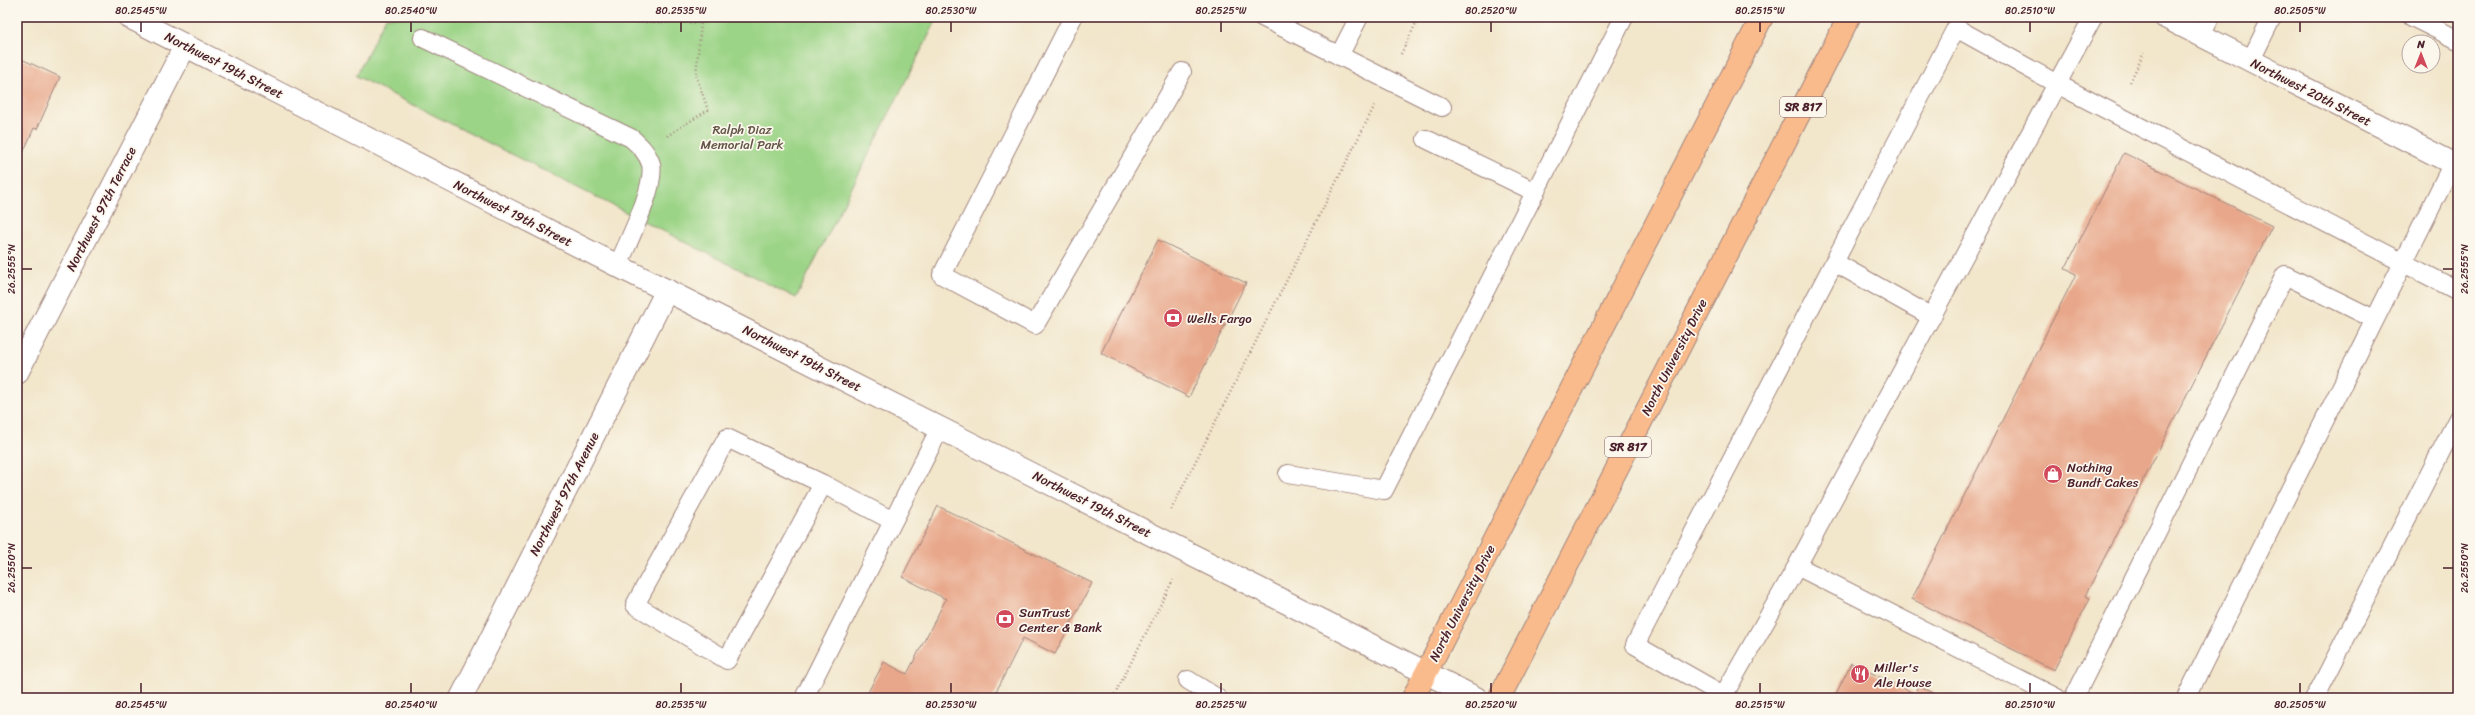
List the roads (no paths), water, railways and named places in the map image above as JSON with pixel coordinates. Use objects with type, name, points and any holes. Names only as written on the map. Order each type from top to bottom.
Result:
[{"type":"main road","name":"North University Drive","points":[[1413,698],[1762,17]]},
{"type":"main road","name":"North University Drive","points":[[1499,698],[1849,17]]},
{"type":"street","name":"Northwest 19th Street","points":[[129,17],[618,266],[1476,698]]},
{"type":"street","name":"Northwest 20th Street","points":[[2165,17],[2206,26],[2250,62],[2456,165]]},
{"type":"street","name":"Northwest 97th Terrace","points":[[17,373],[185,46]]},
{"type":"street","name":"Northwest 97th Avenue","points":[[461,698],[667,290]]},
{"type":"lane","points":[[1073,17],[942,275],[1035,324],[1182,72]]},
{"type":"lane","points":[[1339,56],[1359,17]]},
{"type":"lane","points":[[1288,474],[1384,490],[1624,17]]},
{"type":"lane","points":[[2094,17],[2057,84],[1797,566],[1722,697],[1635,645],[1956,28],[2057,84],[2458,291]]},
{"type":"lane","points":[[2250,62],[2272,17]]},
{"type":"lane","points":[[2412,17],[2458,40]]},
{"type":"lane","points":[[1272,19],[1339,56],[1442,107]]},
{"type":"lane","points":[[423,38],[630,138],[645,151],[651,166],[647,198],[618,266]]},
{"type":"lane","points":[[1426,139],[1535,192]]},
{"type":"lane","points":[[2186,698],[2374,318],[2456,165]]},
{"type":"lane","points":[[1834,262],[1932,317]]},
{"type":"lane","points":[[2074,698],[2285,275],[2374,318]]},
{"type":"lane","points":[[2315,698],[2458,418]]},
{"type":"lane","points":[[804,698],[940,428]]},
{"type":"lane","points":[[823,484],[727,660],[635,605],[727,438],[823,484],[894,521]]},
{"type":"lane","points":[[1797,566],[2057,698]]},
{"type":"lane","points":[[1188,680],[1217,698]]},
{"type":"place","name":"Wells Fargo","points":[[1173,318]]},
{"type":"place","name":"Nothing Bundt Cakes","points":[[2053,474]]},
{"type":"place","name":"SunTrust Center & Bank","points":[[1005,619]]},
{"type":"place","name":"Miller's Ale House","points":[[1860,674]]},
{"type":"park label","name":"Ralph Diaz Memorial Park","points":[[742,136]]}]
